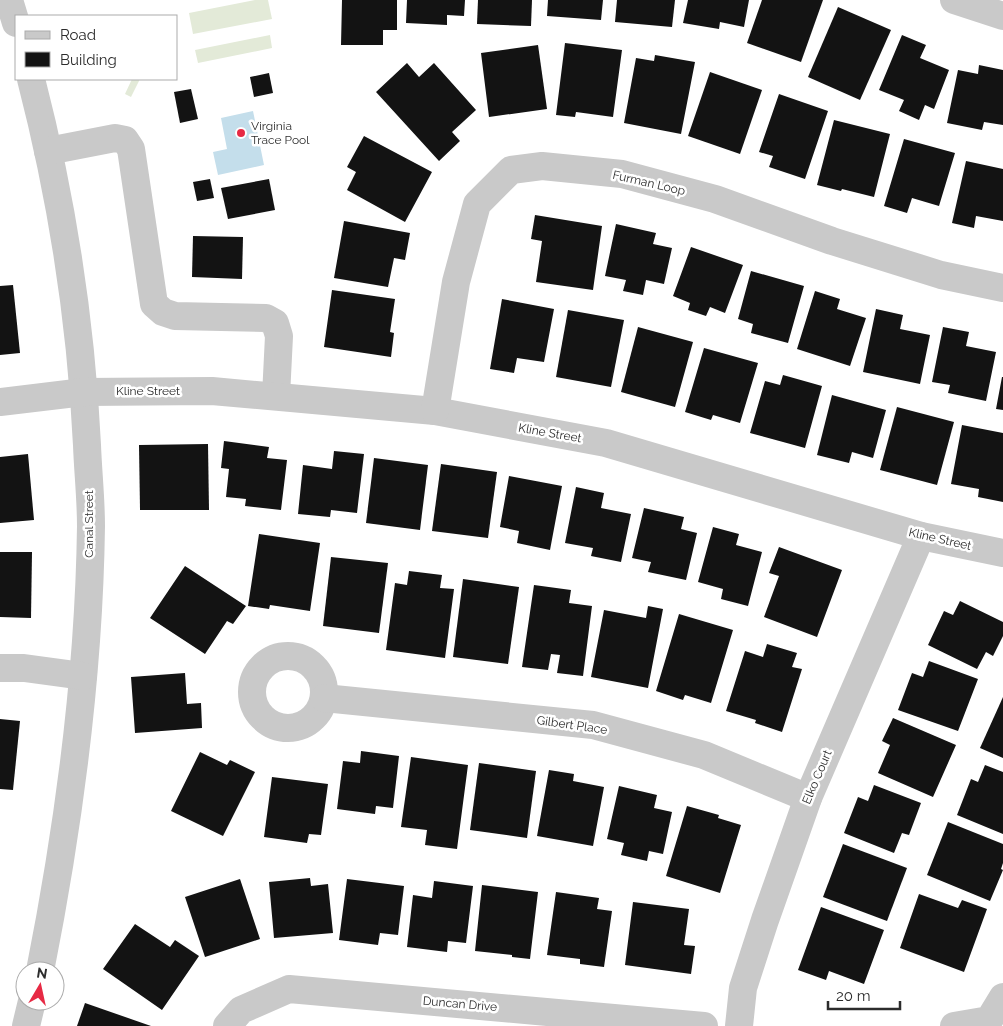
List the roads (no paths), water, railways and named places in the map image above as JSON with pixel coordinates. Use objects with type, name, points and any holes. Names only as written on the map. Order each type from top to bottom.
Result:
[{"type":"street","points":[[9,0],[15,20]]},
{"type":"street","points":[[954,0],[1003,16]]},
{"type":"street","name":"Canal Street","points":[[31,80],[66,236],[84,392],[91,524],[88,616],[73,772],[56,888],[42,961]]},
{"type":"street","points":[[48,151],[115,138],[125,140],[131,149],[154,304],[163,312],[175,316],[266,318],[275,323],[279,336],[276,396]]},
{"type":"street","name":"Furman Loop","points":[[435,411],[456,282],[477,204],[511,170],[542,166],[622,174],[715,199],[832,242],[941,275],[1003,288]]},
{"type":"street","name":"Kline Street","points":[[0,402],[84,392],[212,391],[435,411],[606,443],[921,536],[1003,553]]},
{"type":"street","name":"Elko Court","points":[[739,1026],[743,988],[808,798],[921,536]]},
{"type":"street","points":[[0,668],[24,668],[83,676]]},
{"type":"street","name":"Gilbert Place","points":[[324,698],[593,726],[704,755],[808,798]]},
{"type":"street","name":"Duncan Drive","points":[[227,1026],[240,1010],[289,989],[498,1017],[704,1026]]},
{"type":"street","points":[[954,1026],[989,1020],[1003,997]]},
{"type":"street","points":[[26,1026],[30,1011]]},
{"type":"water","name":"Virginia Trace Pool","points":[[253,111],[264,165],[218,175],[213,152],[227,149],[221,118]]},
{"type":"place","name":"Virginia Trace Pool","points":[[241,133]]}]
